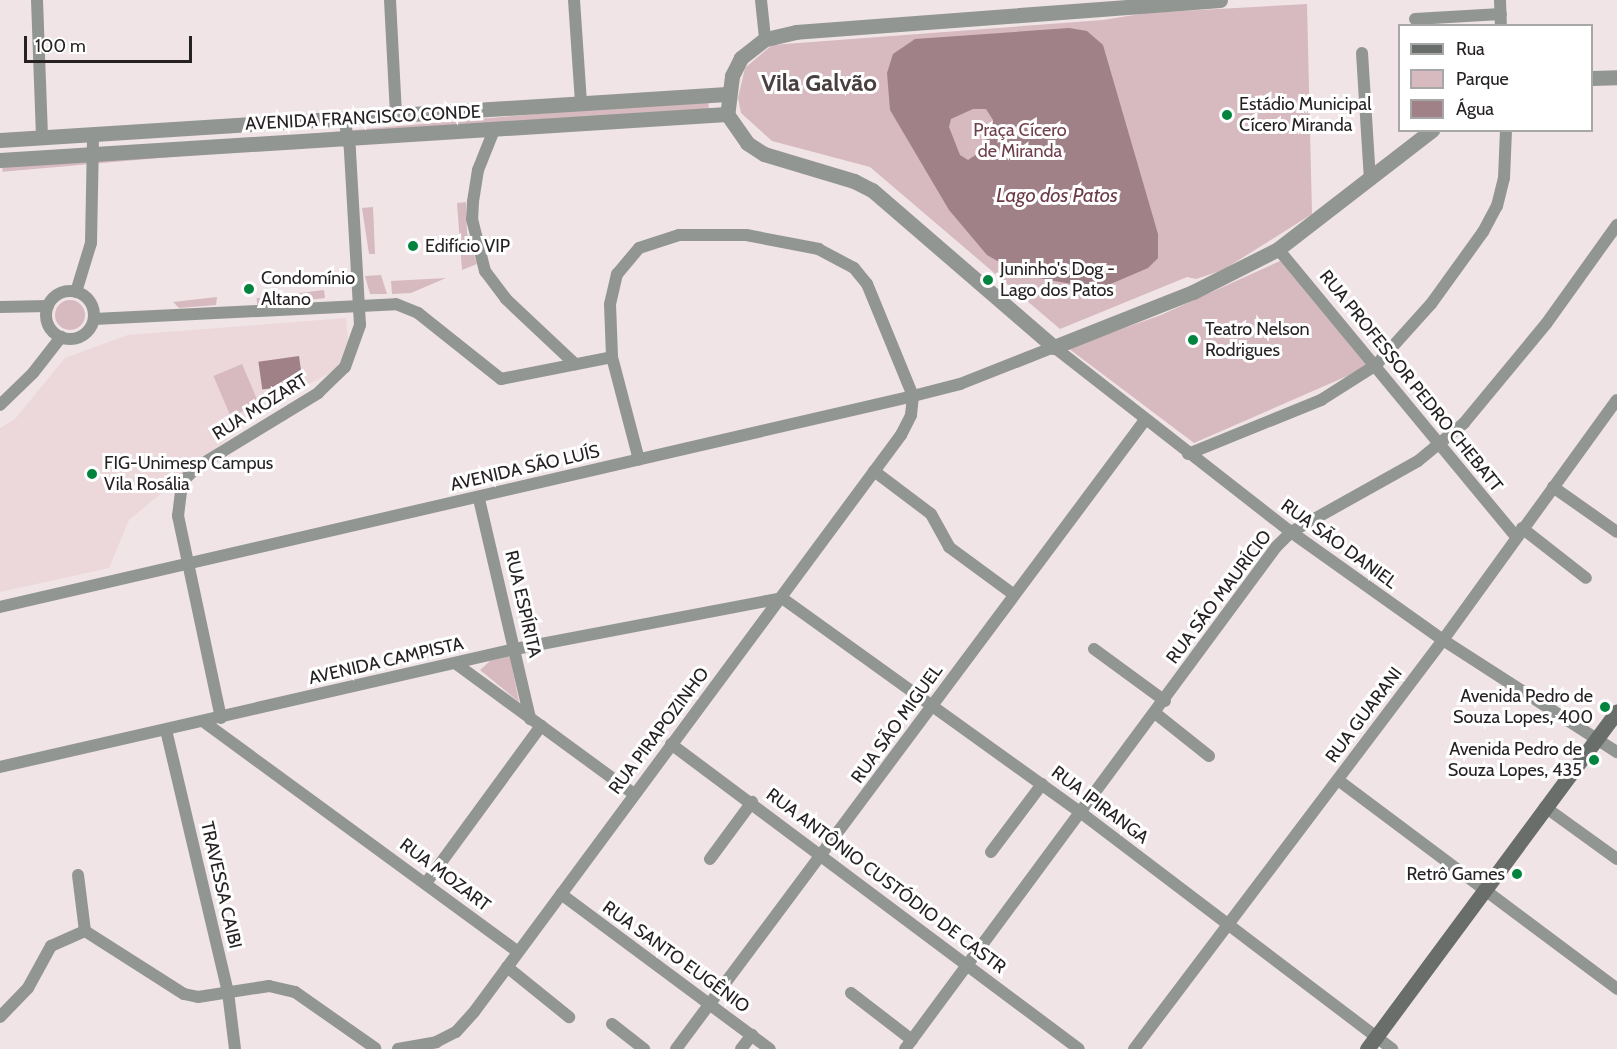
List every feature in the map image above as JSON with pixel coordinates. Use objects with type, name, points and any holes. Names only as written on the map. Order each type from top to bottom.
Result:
[{"type":"main road","points":[[1371,1043],[1617,711]]},
{"type":"street","points":[[37,0],[42,138]]},
{"type":"street","points":[[390,0],[396,115]]},
{"type":"street","points":[[574,0],[580,104]]},
{"type":"street","points":[[761,0],[765,39]]},
{"type":"street","points":[[1220,0],[796,32],[765,39],[741,58],[727,94],[727,114],[747,143],[764,154],[854,181],[872,190],[1054,347],[1193,292],[1278,249],[1429,132]]},
{"type":"street","points":[[1415,19],[1501,20],[1500,0]]},
{"type":"street","points":[[1362,53],[1370,179]]},
{"type":"street","points":[[1593,78],[1617,76]]},
{"type":"street","name":"AVENIDA FRANCISCO CONDE","points":[[0,140],[727,94]]},
{"type":"street","points":[[706,96],[712,105],[707,114]]},
{"type":"street","name":"AVENIDA FRANCISCO CONDE","points":[[0,160],[345,136],[494,130],[727,114]]},
{"type":"street","name":"RUA MOZART","points":[[221,718],[178,516],[182,482],[197,467],[332,382],[345,367],[360,325],[350,149],[345,136],[344,118]]},
{"type":"street","points":[[494,130],[478,170],[473,202],[482,262],[506,299],[575,364]]},
{"type":"street","points":[[1188,454],[1321,400],[1376,365],[1431,304],[1483,232],[1497,206],[1504,178],[1506,132]]},
{"type":"street","points":[[76,292],[91,243],[93,134]]},
{"type":"street","name":"RUA SÃO MAURÍCIO","points":[[909,1045],[1080,812],[1291,532],[1394,476],[1439,445],[1496,387],[1617,225]]},
{"type":"street","points":[[639,460],[612,357],[612,288],[622,266],[639,248],[679,235],[775,238],[819,249],[854,268],[867,284],[913,396]]},
{"type":"street","name":"RUA PROFESSOR PEDRO CHEBATT","points":[[1278,249],[1376,365],[1439,445],[1519,532],[1586,578]]},
{"type":"street","points":[[63,292],[76,292],[92,306],[94,319],[81,336],[60,337],[46,321],[48,306],[63,292]]},
{"type":"street","points":[[94,319],[359,305],[407,306],[501,380],[612,357]]},
{"type":"street","points":[[0,307],[48,306]]},
{"type":"street","points":[[0,405],[33,373],[60,337]]},
{"type":"street","name":"AVENIDA SÃO LUÍS","points":[[0,607],[188,561],[479,498],[913,396],[960,384],[1054,347]]},
{"type":"street","name":"RUA SÃO DANIEL","points":[[1054,347],[1188,454],[1291,532],[1443,640],[1617,752]]},
{"type":"street","name":"RUA PIRAPOZINHO","points":[[374,1049],[416,1047],[456,1032],[507,967],[901,435],[911,415],[913,396]]},
{"type":"street","name":"RUA GUARANI","points":[[1134,1049],[1443,640],[1519,532],[1617,400]]},
{"type":"street","name":"RUA SÃO MIGUEL","points":[[676,1049],[711,1007],[1012,594],[1145,420]]},
{"type":"street","points":[[874,471],[926,509],[949,547],[1012,594]]},
{"type":"street","points":[[1553,487],[1617,532]]},
{"type":"street","name":"RUA ESPÍRITA","points":[[479,498],[515,649],[536,722]]},
{"type":"street","name":"AVENIDA CAMPISTA","points":[[0,767],[515,649],[782,598]]},
{"type":"street","name":"RUA IPIRANGA","points":[[782,598],[1042,784],[1228,923],[1371,1043],[1392,1049]]},
{"type":"street","points":[[1094,649],[1165,701]]},
{"type":"street","points":[[455,663],[634,794]]},
{"type":"street","points":[[1155,714],[1209,756]]},
{"type":"street","name":"RUA MOZART","points":[[204,722],[426,882],[518,952]]},
{"type":"street","points":[[426,882],[536,722]]},
{"type":"street","name":"TRAVESSA CAIBI","points":[[166,730],[228,992],[235,1049]]},
{"type":"street","name":"RUA ANTÔNIO CUSTÓDIO DE CASTR","points":[[671,744],[752,802],[1079,1049]]},
{"type":"street","points":[[1338,780],[1485,887],[1617,988]]},
{"type":"street","points":[[991,852],[1042,784]]},
{"type":"street","points":[[710,859],[752,802]]},
{"type":"street","points":[[1545,807],[1617,859]]},
{"type":"street","points":[[78,875],[85,931]]},
{"type":"street","name":"RUA SANTO EUGÊNIO","points":[[561,894],[770,1049]]},
{"type":"street","points":[[85,931],[184,994],[198,997],[269,986],[295,992],[374,1049]]},
{"type":"street","points":[[0,1017],[28,988],[51,946],[85,931]]},
{"type":"street","points":[[507,967],[569,1017]]},
{"type":"street","points":[[851,993],[909,1045]]},
{"type":"street","points":[[612,1024],[644,1049]]},
{"type":"street","points":[[741,1049],[752,1035]]},
{"type":"shaded area","name":"FIG-Unimesp Campus Vila Rosália","points":[[346,318],[348,343],[340,368],[270,404],[129,520],[109,568],[0,592],[0,428],[15,419],[65,358],[128,335]]},
{"type":"green space","name":"Praça Cícero de Miranda","points":[[1307,4],[1312,214],[1223,270],[1196,279],[1187,277],[1060,329],[870,167],[772,141],[741,113],[738,98],[745,68],[772,45],[1103,20],[1146,13]]},
{"type":"green space","points":[[708,99],[709,110],[3,172],[2,161]]},
{"type":"green space","points":[[466,202],[467,233],[477,264],[462,270],[457,203]]},
{"type":"green space","points":[[373,207],[375,254],[369,254],[362,208]]},
{"type":"green space","points":[[1280,261],[1368,367],[1194,443],[1068,348],[1161,315]]},
{"type":"green space","points":[[381,275],[387,294],[370,294],[365,276]]},
{"type":"green space","points":[[446,278],[411,293],[392,294],[391,281]]},
{"type":"green space","points":[[324,290],[325,298],[257,306],[257,298]]},
{"type":"green space","points":[[217,297],[216,305],[179,308],[173,302]]},
{"type":"green space","points":[[70,300],[81,304],[85,315],[81,326],[70,330],[59,326],[55,315],[59,304]]},
{"type":"green space","points":[[242,364],[259,405],[231,417],[213,376]]},
{"type":"green space","points":[[510,656],[519,702],[480,670],[490,661]]},
{"type":"water","name":"Lago dos Patos","points":[[1069,28],[1087,31],[1103,45],[1158,234],[1158,258],[1148,268],[1099,289],[1022,275],[987,255],[949,210],[890,110],[887,73],[893,54],[915,39]],"holes":[[[973,109],[986,109],[993,120],[983,150],[968,160],[960,155],[949,127],[951,119]]]},
{"type":"water","points":[[299,356],[303,384],[262,389],[258,362]]},
{"type":"place","name":"Estádio Municipal Cícero Miranda","points":[[1227,115]]},
{"type":"place","name":"Edifício VIP","points":[[413,246]]},
{"type":"place","name":"Juninho's Dog - Lago dos Patos","points":[[988,280]]},
{"type":"place","name":"Condomínio Altano","points":[[249,289]]},
{"type":"place","name":"Teatro Nelson Rodrigues","points":[[1193,340]]},
{"type":"place","name":"FIG-Unimesp Campus Vila Rosália","points":[[92,474]]},
{"type":"place","name":"Avenida Pedro de Souza Lopes, 400","points":[[1605,707]]},
{"type":"place","name":"Avenida Pedro de Souza Lopes, 435","points":[[1594,760]]},
{"type":"place","name":"Retrô Games","points":[[1517,874]]},
{"type":"district","name":"Vila Galvão","points":[[819,83]]}]
